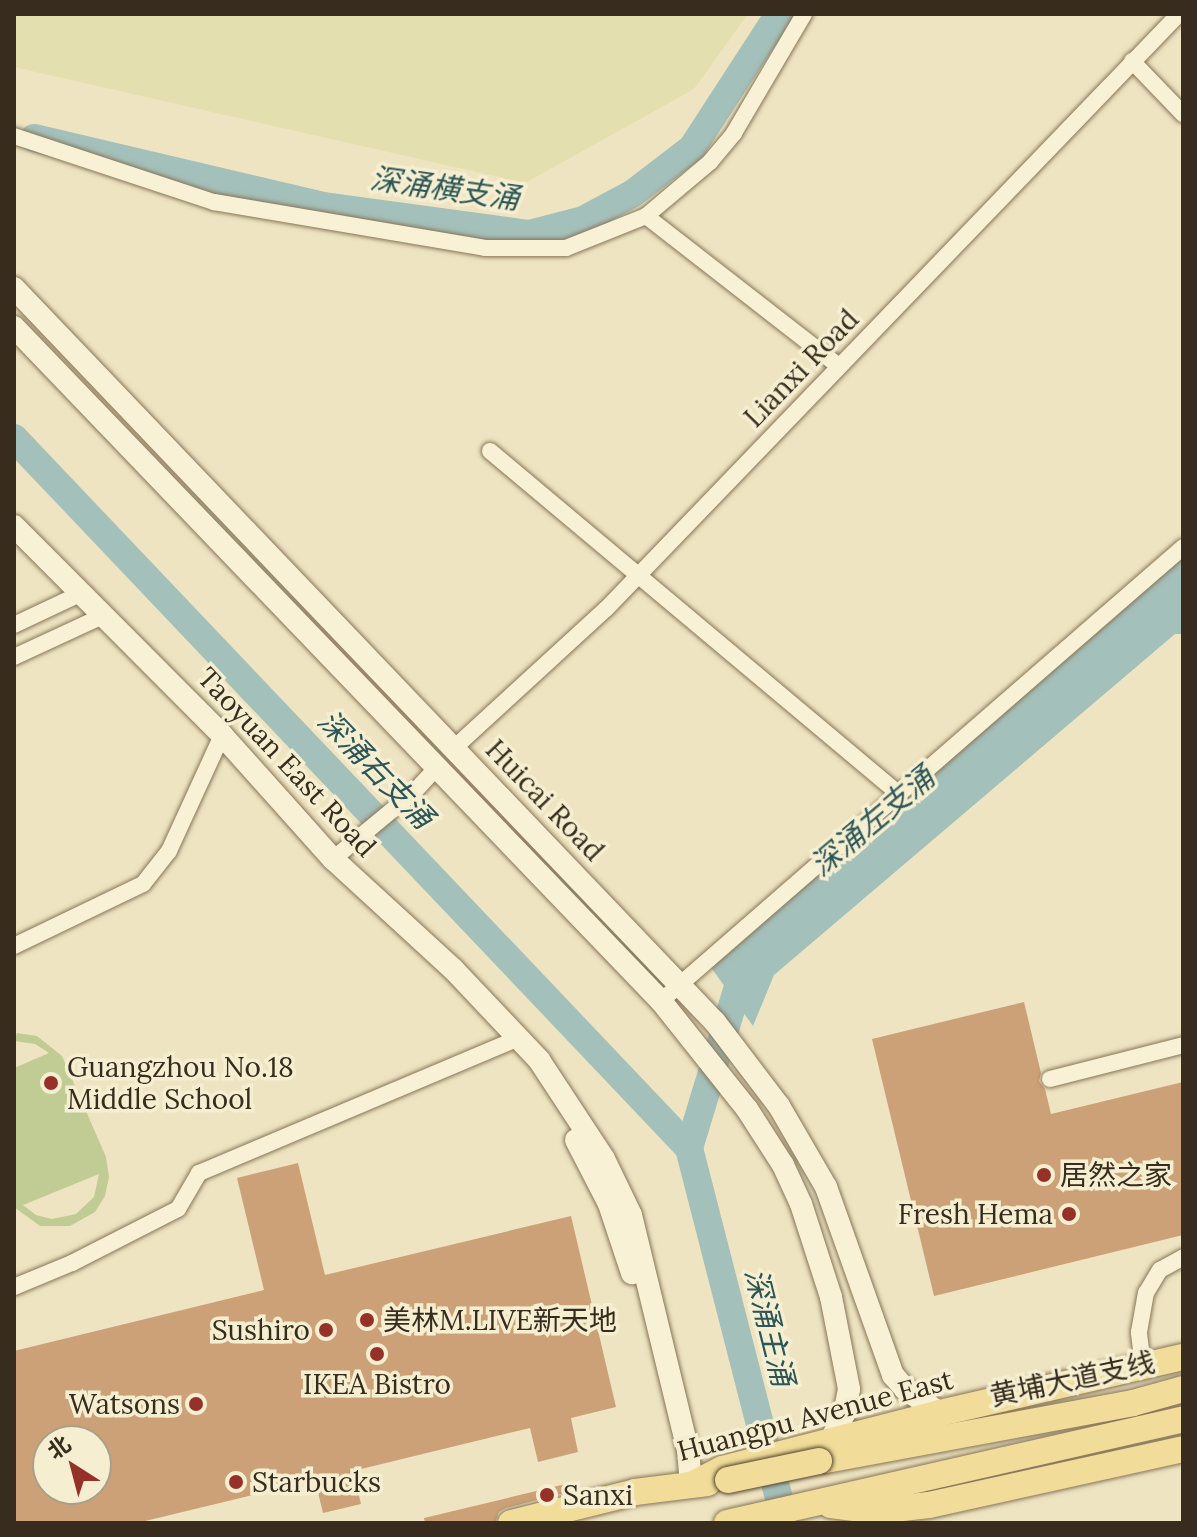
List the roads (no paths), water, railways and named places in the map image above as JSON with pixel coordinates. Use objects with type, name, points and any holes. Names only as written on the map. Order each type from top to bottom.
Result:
[{"type":"main road","name":"Huangpu Avenue East","points":[[822,1450],[940,1413],[1183,1357]]},
{"type":"main road","name":"黄埔大道支线","points":[[691,1485],[822,1450],[1133,1403],[1183,1389]]},
{"type":"main road","points":[[727,1523],[1183,1419]]},
{"type":"main road","points":[[819,1502],[900,1516],[1183,1449]]},
{"type":"main road","name":"Huangpu Avenue East","points":[[511,1523],[635,1492],[691,1485]]},
{"type":"street","points":[[14,136],[214,202],[485,248],[566,248],[646,216],[710,162],[734,133],[804,14]]},
{"type":"street","name":"Lianxi Road","points":[[453,749],[564,648],[638,575],[1179,14]]},
{"type":"street","points":[[1132,61],[1183,114]]},
{"type":"street","points":[[646,216],[839,366]]},
{"type":"street","name":"Huicai Road","points":[[14,288],[699,1002],[753,1070],[796,1132],[826,1187],[840,1220],[876,1336],[898,1381],[940,1413]]},
{"type":"street","name":"Huicai Road","points":[[14,327],[661,1001],[736,1094],[783,1165],[801,1204],[827,1282],[849,1389],[847,1404],[822,1450]]},
{"type":"street","points":[[490,451],[899,794]]},
{"type":"street","name":"Taoyuan East Road","points":[[14,526],[222,735],[333,859],[454,970],[539,1060],[604,1159],[631,1215],[685,1436],[691,1485]]},
{"type":"street","points":[[661,1001],[1183,547]]},
{"type":"street","points":[[14,625],[82,593]]},
{"type":"street","points":[[14,657],[105,615]]},
{"type":"street","points":[[14,946],[143,884],[169,851],[222,735]]},
{"type":"street","points":[[333,859],[396,808],[436,768]]},
{"type":"street","points":[[604,941],[622,923]]},
{"type":"street","points":[[14,1287],[72,1263],[178,1209],[199,1173],[516,1039]]},
{"type":"street","points":[[1050,1079],[1183,1045]]},
{"type":"street","points":[[1143,1366],[1139,1332],[1146,1293],[1160,1270],[1183,1257]]},
{"type":"street","points":[[842,1347],[855,1360],[867,1360],[874,1354],[876,1336]]},
{"type":"water","points":[[1183,557],[1183,634],[1175,634],[774,975],[753,1026],[710,966]]},
{"type":"waterway","name":"深涌横支涌","points":[[34,138],[324,206],[529,234],[583,220],[632,194],[692,148],[779,14]]},
{"type":"waterway","name":"深涌右支涌","points":[[14,438],[689,1148],[785,1523]]},
{"type":"waterway","name":"深涌左支涌","points":[[689,1148],[741,977],[750,968]]},
{"type":"place","name":"Guangzhou No.18 Middle School","points":[[51,1083]]},
{"type":"place","name":"居然之家","points":[[1044,1175]]},
{"type":"place","name":"Fresh Hema","points":[[1069,1214]]},
{"type":"place","name":"美林M.LIVE新天地","points":[[367,1320]]},
{"type":"place","name":"Sushiro","points":[[326,1330]]},
{"type":"place","name":"IKEA Bistro","points":[[377,1354]]},
{"type":"place","name":"Watsons","points":[[196,1404]]},
{"type":"place","name":"Starbucks","points":[[236,1482]]},
{"type":"place","name":"Sanxi","points":[[547,1495]]},
{"type":"water label","name":"深涌主涌","points":[[770,1327]]}]
